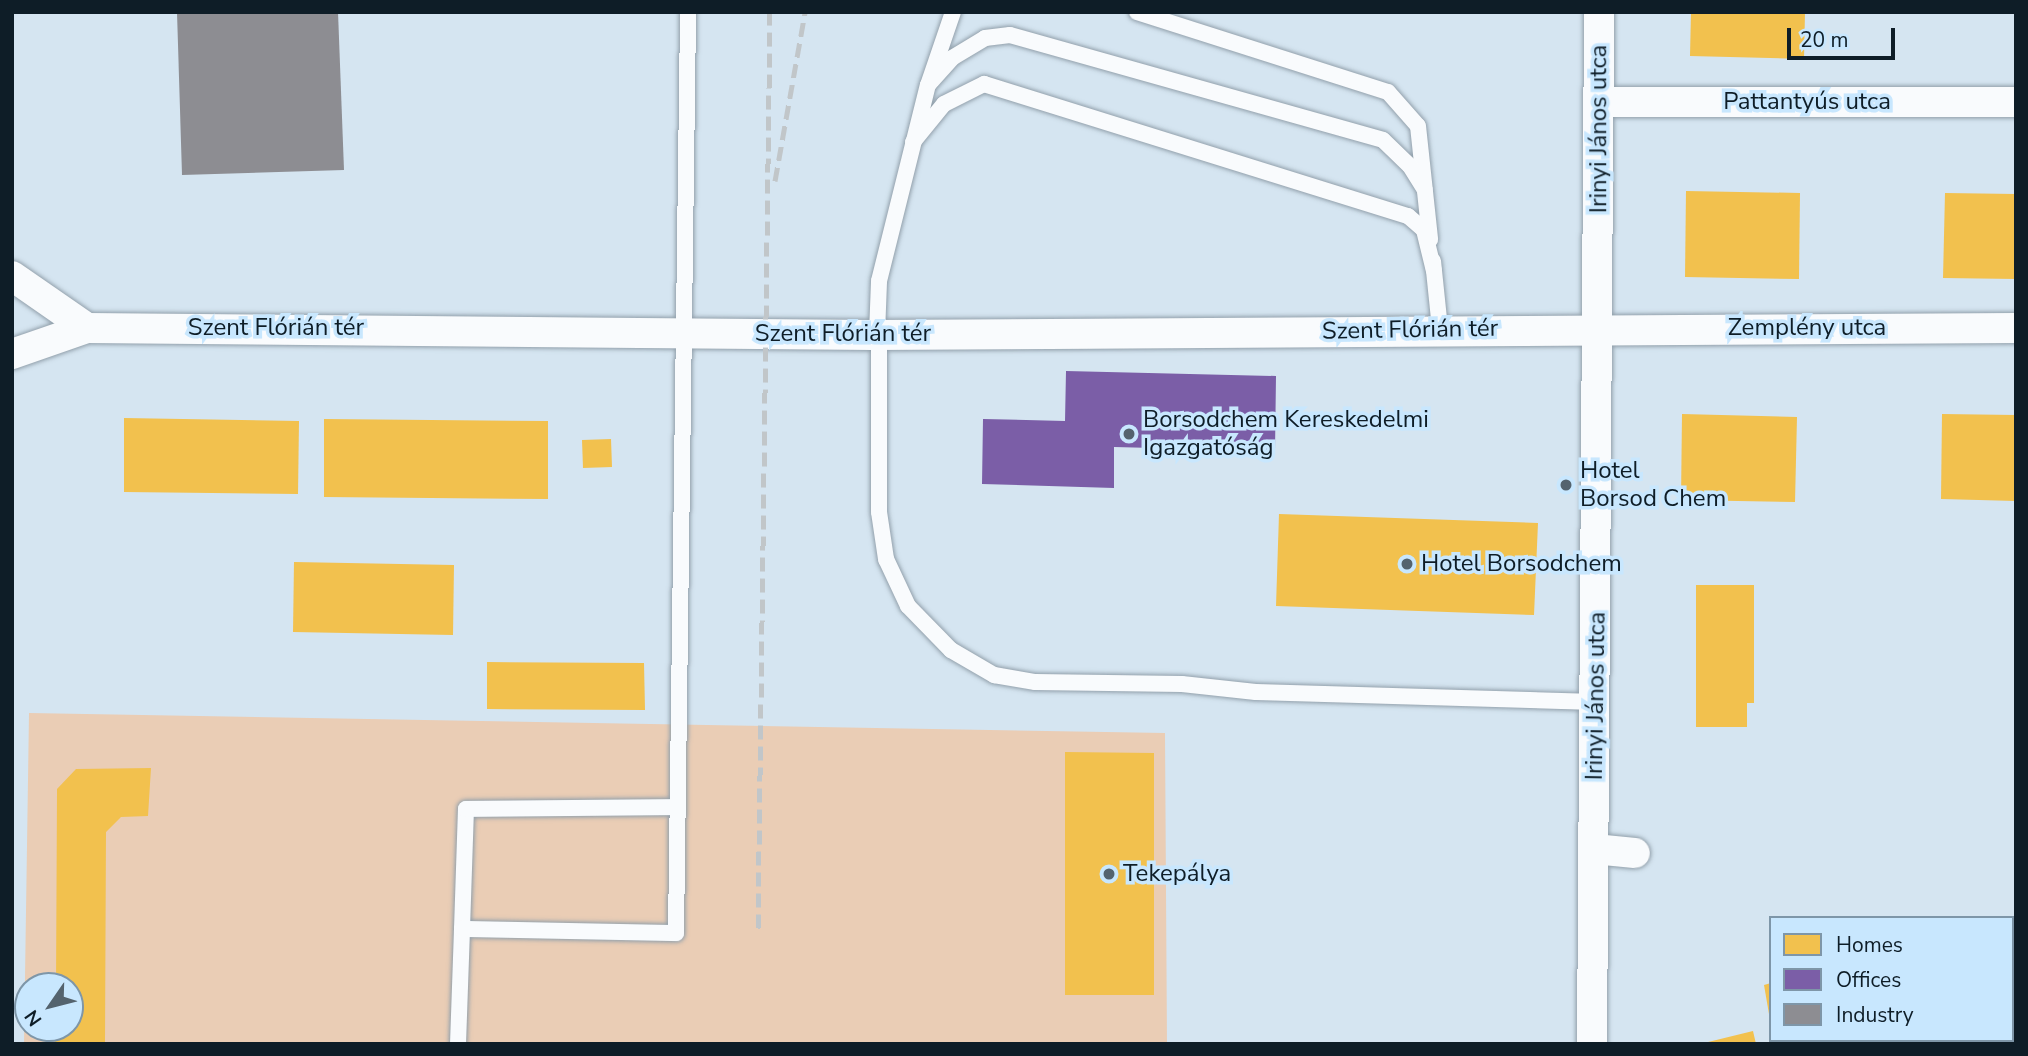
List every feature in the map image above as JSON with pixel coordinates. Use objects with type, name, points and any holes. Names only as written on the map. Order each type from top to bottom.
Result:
[{"type":"street","name":"Irinyi János utca","points":[[1592,1044],[1599,328],[1599,12]]},
{"type":"street","name":"Pattantyús utca","points":[[1599,102],[2016,102]]},
{"type":"street","points":[[12,276],[87,328]]},
{"type":"street","name":"Szent Flórián tér","points":[[12,354],[87,328],[878,334],[1599,328]]},
{"type":"street","name":"Zemplény utca","points":[[1599,328],[2016,328]]},
{"type":"street","points":[[1594,849],[1635,853]]},
{"type":"lane","points":[[462,929],[676,933],[688,12]]},
{"type":"lane","points":[[953,12],[928,85],[878,281],[879,512],[886,559],[908,606],[951,650],[994,675],[1035,682],[1182,684],[1256,692],[1596,702]]},
{"type":"lane","points":[[1137,12],[1388,92],[1418,126],[1440,329]]},
{"type":"lane","points":[[928,85],[952,58],[985,38],[1010,35],[1383,140],[1410,166],[1425,190]]},
{"type":"lane","points":[[914,142],[944,104],[984,84],[1408,216],[1424,230],[1434,271]]},
{"type":"lane","points":[[458,1044],[466,809],[677,807]]},
{"type":"shaded area","points":[[29,713],[1165,733],[1167,1044],[24,1044],[84,1042],[84,972],[25,972]]},
{"type":"building: Homes","points":[[1691,12],[1805,12],[1804,59],[1690,56]]},
{"type":"building: Homes","points":[[1686,191],[1800,193],[1799,279],[1685,277]]},
{"type":"building: Homes","points":[[1945,193],[2016,194],[2016,279],[1943,278]]},
{"type":"building: Homes","points":[[1682,414],[1797,417],[1795,502],[1681,500]]},
{"type":"building: Homes","points":[[1942,414],[2016,415],[2016,501],[1941,499]]},
{"type":"building: Homes","points":[[124,418],[299,421],[298,494],[124,492]]},
{"type":"building: Homes","points":[[324,419],[548,421],[548,499],[324,497]]},
{"type":"building: Homes","points":[[611,439],[612,467],[583,468],[582,440]]},
{"type":"building: Homes","name":"Hotel Borsodchem","points":[[1279,514],[1538,523],[1534,615],[1276,606]]},
{"type":"building: Homes","points":[[294,562],[454,565],[453,635],[293,632]]},
{"type":"building: Homes","points":[[1696,585],[1754,585],[1754,703],[1747,703],[1747,727],[1696,727]]},
{"type":"building: Homes","points":[[487,662],[644,663],[645,710],[487,709]]},
{"type":"building: Homes","name":"Tekepálya","points":[[1065,752],[1154,753],[1154,995],[1065,995]]},
{"type":"building: Homes","points":[[151,768],[148,816],[121,817],[106,832],[105,1044],[55,1044],[84,1042],[84,972],[56,972],[57,789],[76,769]]},
{"type":"building: Homes","points":[[1769,984],[1769,1014],[1764,985]]},
{"type":"building: Homes","points":[[2014,1029],[2016,1044],[1948,1044],[2014,1042]]},
{"type":"building: Homes","points":[[1753,1031],[1756,1044],[1704,1044],[1704,1043]]},
{"type":"building: Homes","points":[[1832,1042],[1904,1044],[1833,1044]]},
{"type":"building: Offices","name":"Borsodchem Kereskedelmi Igazgatóság","points":[[1066,371],[1276,376],[1275,451],[1114,447],[1114,488],[982,484],[983,419],[1065,421]]},
{"type":"building: Industry","points":[[177,12],[338,12],[344,170],[182,175]]},
{"type":"railway","points":[[758,928],[770,12]]},
{"type":"railway","points":[[775,181],[805,12]]},
{"type":"place","name":"Borsodchem Kereskedelmi Igazgatóság","points":[[1129,434]]},
{"type":"place","name":"Hotel Borsod Chem","points":[[1566,485]]},
{"type":"place","name":"Hotel Borsodchem","points":[[1407,564]]},
{"type":"place","name":"Tekepálya","points":[[1109,874]]}]
